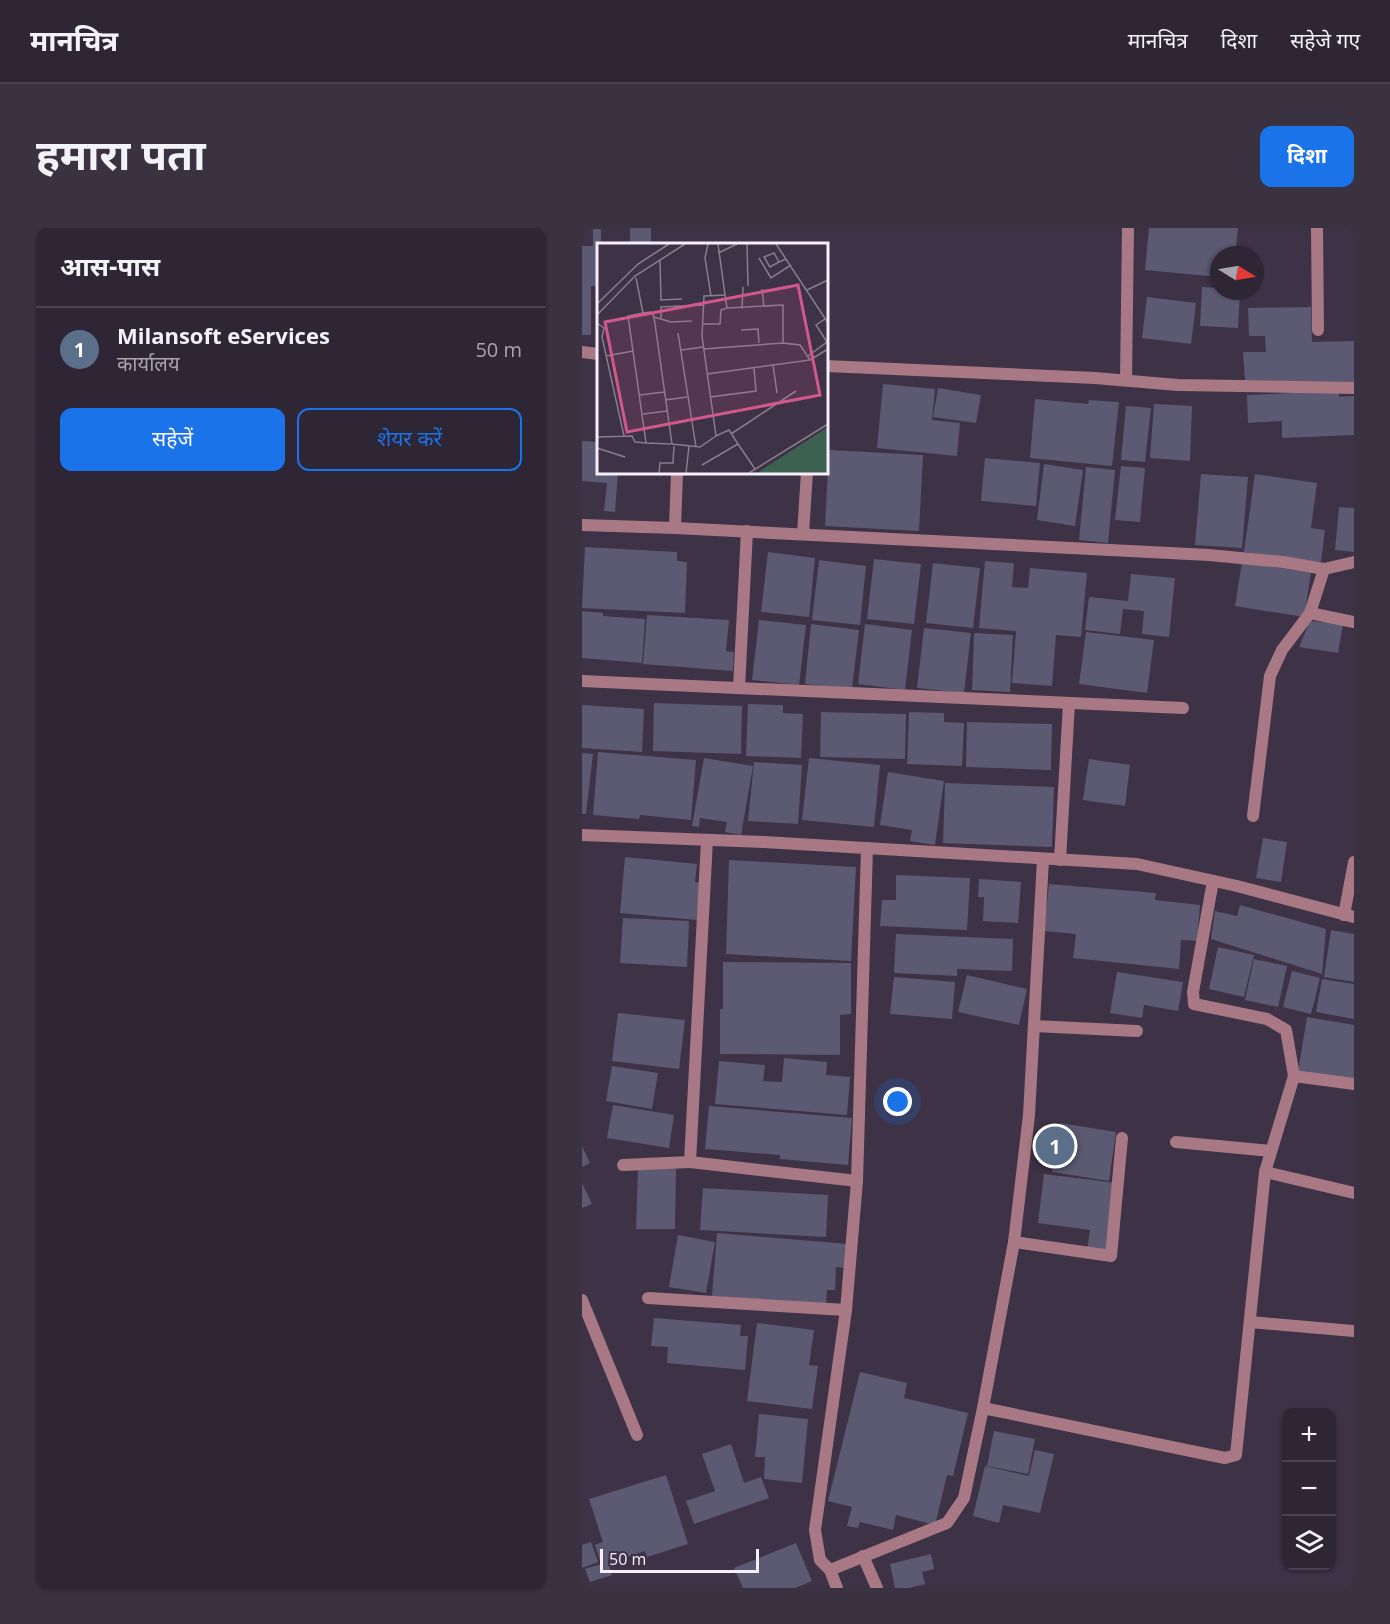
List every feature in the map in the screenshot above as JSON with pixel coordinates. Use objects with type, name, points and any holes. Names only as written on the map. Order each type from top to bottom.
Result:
[{"type":"street","points":[[1126,380],[1128,228]]},
{"type":"street","points":[[1317,228],[1318,330]]},
{"type":"street","points":[[582,352],[597,354]]},
{"type":"street","points":[[828,366],[1230,387],[1354,388]]},
{"type":"street","points":[[675,528],[677,474]]},
{"type":"street","points":[[803,534],[807,474]]},
{"type":"street","points":[[582,525],[747,531],[1209,555],[1283,562],[1324,569],[1354,562]]},
{"type":"street","points":[[739,688],[747,531]]},
{"type":"street","points":[[1253,816],[1270,676],[1282,650],[1310,613],[1324,569]]},
{"type":"street","points":[[1310,613],[1354,622]]},
{"type":"street","points":[[582,681],[1183,708]]},
{"type":"street","points":[[1060,860],[1069,703]]},
{"type":"street","points":[[582,835],[867,848],[1137,864],[1349,916],[1354,862]]},
{"type":"street","points":[[690,1162],[707,840]]},
{"type":"street","points":[[837,1588],[830,1570],[820,1560],[816,1530],[846,1310],[857,1181],[867,848]]},
{"type":"street","points":[[830,1570],[947,1523],[964,1498],[1014,1242],[1029,1115],[1043,859]]},
{"type":"street","points":[[983,1408],[1225,1458],[1236,1455],[1264,1172],[1294,1076],[1286,1030],[1267,1019],[1194,1004],[1193,992],[1213,881]]},
{"type":"street","points":[[1034,1026],[1137,1031]]},
{"type":"street","points":[[1294,1076],[1354,1084]]},
{"type":"street","points":[[1014,1242],[1111,1256],[1122,1138]]},
{"type":"street","points":[[1176,1142],[1271,1151]]},
{"type":"street","points":[[624,1165],[690,1162],[857,1181]]},
{"type":"street","points":[[1264,1172],[1354,1193]]},
{"type":"street","points":[[648,1298],[846,1310]]},
{"type":"street","points":[[582,1300],[637,1435]]},
{"type":"street","points":[[1250,1322],[1354,1331]]},
{"type":"street","points":[[863,1557],[877,1588]]},
{"type":"building","points":[[630,228],[651,228],[651,243],[630,243]]},
{"type":"building","points":[[1149,228],[1238,228],[1236,246],[1210,246],[1210,276],[1145,270]]},
{"type":"building","points":[[593,229],[601,229],[601,243],[597,243],[597,286],[591,286],[591,335],[582,335],[582,246],[593,246]]},
{"type":"building","points":[[1202,287],[1210,287],[1210,300],[1240,300],[1238,328],[1200,326]]},
{"type":"building","points":[[1147,297],[1196,303],[1191,344],[1142,338]]},
{"type":"building","points":[[1311,307],[1312,342],[1354,341],[1354,383],[1245,380],[1243,352],[1266,352],[1265,336],[1249,336],[1248,308]]},
{"type":"building","points":[[883,384],[935,389],[932,420],[960,423],[957,456],[877,448]]},
{"type":"building","points":[[938,388],[981,395],[976,423],[933,417]]},
{"type":"building","points":[[1339,391],[1339,397],[1354,396],[1354,435],[1282,438],[1282,421],[1248,423],[1247,395]]},
{"type":"building","points":[[1035,399],[1088,404],[1089,400],[1119,402],[1112,466],[1030,458]]},
{"type":"building","points":[[1154,404],[1192,406],[1190,461],[1150,458]]},
{"type":"building","points":[[1126,406],[1151,408],[1145,462],[1121,460]]},
{"type":"building","points":[[582,441],[597,442],[597,474],[618,474],[615,512],[604,511],[607,483],[582,481]]},
{"type":"building","points":[[829,450],[923,455],[919,531],[825,526]]},
{"type":"building","points":[[985,458],[1040,463],[1036,506],[981,501]]},
{"type":"building","points":[[1044,464],[1083,470],[1075,526],[1037,520]]},
{"type":"building","points":[[1121,466],[1145,468],[1140,522],[1115,520]]},
{"type":"building","points":[[1086,467],[1115,470],[1108,543],[1079,540]]},
{"type":"building","points":[[1201,474],[1248,477],[1242,548],[1195,545]]},
{"type":"building","points":[[1255,474],[1317,483],[1311,528],[1325,530],[1321,562],[1244,552]]},
{"type":"building","points":[[1339,507],[1354,508],[1354,552],[1335,550]]},
{"type":"building","points":[[585,547],[677,552],[677,561],[687,562],[685,613],[582,608]]},
{"type":"building","points":[[768,552],[815,558],[809,617],[761,612]]},
{"type":"building","points":[[874,559],[921,564],[914,624],[867,619]]},
{"type":"building","points":[[819,560],[866,566],[860,625],[812,620]]},
{"type":"building","points":[[985,561],[1014,563],[1012,587],[1028,588],[1030,568],[1087,573],[1081,637],[1056,635],[1052,686],[1012,683],[1016,631],[979,628]]},
{"type":"building","points":[[1242,562],[1311,573],[1304,617],[1235,606]]},
{"type":"building","points":[[933,563],[980,568],[973,628],[926,623]]},
{"type":"building","points":[[1131,574],[1175,578],[1169,637],[1142,634],[1144,611],[1123,609],[1120,634],[1085,630],[1089,597],[1128,601]]},
{"type":"building","points":[[582,611],[603,613],[603,616],[645,619],[642,663],[582,658]]},
{"type":"building","points":[[647,615],[729,620],[726,651],[734,652],[733,671],[643,664]]},
{"type":"building","points":[[759,620],[806,625],[799,685],[752,680]]},
{"type":"building","points":[[1310,621],[1343,624],[1338,653],[1299,647]]},
{"type":"building","points":[[811,624],[859,630],[852,689],[805,684]]},
{"type":"building","points":[[865,624],[912,630],[905,690],[858,684]]},
{"type":"building","points":[[924,628],[971,633],[964,693],[917,688]]},
{"type":"building","points":[[1086,632],[1154,640],[1147,693],[1079,684]]},
{"type":"building","points":[[974,633],[1013,635],[1010,692],[972,690]]},
{"type":"building","points":[[654,703],[742,706],[741,754],[653,751]]},
{"type":"building","points":[[748,704],[783,705],[783,713],[803,714],[801,758],[746,756]]},
{"type":"building","points":[[582,705],[644,709],[642,752],[582,748]]},
{"type":"building","points":[[821,712],[906,714],[905,759],[820,757]]},
{"type":"building","points":[[909,712],[944,713],[944,722],[964,723],[962,766],[907,764]]},
{"type":"building","points":[[967,722],[1052,724],[1051,770],[966,767]]},
{"type":"building","points":[[598,752],[696,760],[691,820],[640,815],[639,819],[593,815]]},
{"type":"building","points":[[582,753],[593,754],[586,814],[582,814]]},
{"type":"building","points":[[704,758],[753,766],[741,835],[725,832],[727,822],[700,818],[699,827],[692,826]]},
{"type":"building","points":[[809,758],[880,765],[874,827],[802,820]]},
{"type":"building","points":[[1089,759],[1130,765],[1125,806],[1083,800]]},
{"type":"building","points":[[754,762],[802,765],[798,824],[748,821]]},
{"type":"building","points":[[888,772],[944,781],[935,845],[910,841],[912,830],[880,825]]},
{"type":"building","points":[[945,783],[1054,787],[1052,847],[943,843]]},
{"type":"building","points":[[1263,838],[1287,842],[1281,882],[1256,878]]},
{"type":"building","points":[[625,857],[697,864],[695,882],[700,883],[697,920],[620,913]]},
{"type":"building","points":[[729,860],[856,867],[851,961],[726,954]]},
{"type":"building","points":[[896,875],[970,878],[967,930],[880,926],[882,900],[896,900]]},
{"type":"building","points":[[979,879],[1021,882],[1018,923],[983,921],[984,897],[978,897]]},
{"type":"building","points":[[1049,884],[1156,893],[1155,900],[1200,905],[1197,941],[1181,940],[1179,969],[1073,958],[1076,934],[1044,931]]},
{"type":"building","points":[[1240,905],[1326,929],[1322,974],[1211,939],[1215,911],[1237,916]]},
{"type":"building","points":[[623,918],[689,921],[687,967],[620,963]]},
{"type":"building","points":[[1331,930],[1354,934],[1354,982],[1324,977]]},
{"type":"building","points":[[896,934],[1013,939],[1012,971],[957,969],[957,976],[894,973]]},
{"type":"building","points":[[1218,947],[1254,955],[1244,997],[1209,989]]},
{"type":"building","points":[[1254,959],[1287,966],[1278,1007],[1245,1000]]},
{"type":"building","points":[[723,962],[851,963],[851,1014],[840,1015],[840,1055],[720,1054]]},
{"type":"building","points":[[1292,971],[1320,978],[1311,1014],[1283,1007]]},
{"type":"building","points":[[1117,972],[1183,982],[1178,1011],[1144,1005],[1142,1018],[1110,1013]]},
{"type":"building","points":[[967,975],[1027,989],[1019,1025],[958,1012]]},
{"type":"building","points":[[894,977],[955,982],[952,1019],[890,1014]]},
{"type":"building","points":[[1322,979],[1354,984],[1354,1019],[1316,1012]]},
{"type":"building","points":[[618,1013],[685,1020],[679,1069],[612,1061]]},
{"type":"building","points":[[1307,1017],[1354,1025],[1354,1081],[1298,1072]]},
{"type":"building","points":[[784,1058],[827,1062],[826,1075],[850,1077],[847,1115],[715,1104],[719,1061],[765,1065],[763,1081],[782,1082]]},
{"type":"building","points":[[612,1066],[658,1073],[652,1109],[606,1101]]},
{"type":"building","points":[[613,1105],[674,1115],[669,1148],[607,1138]]},
{"type":"building","points":[[709,1106],[852,1118],[848,1165],[780,1159],[780,1155],[705,1149]]},
{"type":"building","points":[[1060,1123],[1116,1132],[1109,1181],[1052,1172]]},
{"type":"building","points":[[582,1146],[590,1163],[582,1167]]},
{"type":"building","points":[[638,1168],[676,1169],[675,1229],[636,1229]]},
{"type":"building","points":[[1044,1174],[1117,1183],[1108,1252],[1087,1250],[1090,1230],[1038,1223]]},
{"type":"building","points":[[582,1183],[592,1204],[582,1208]]},
{"type":"building","points":[[703,1188],[828,1195],[826,1237],[700,1230]]},
{"type":"building","points":[[717,1233],[848,1244],[846,1268],[836,1267],[835,1290],[827,1290],[826,1304],[712,1296]]},
{"type":"building","points":[[678,1235],[715,1242],[706,1293],[669,1287]]},
{"type":"building","points":[[654,1318],[741,1325],[740,1336],[748,1336],[745,1370],[667,1363],[668,1347],[651,1346]]},
{"type":"building","points":[[757,1323],[814,1330],[809,1365],[818,1366],[812,1409],[747,1401]]},
{"type":"building","points":[[860,1372],[907,1383],[904,1398],[968,1413],[953,1476],[947,1475],[935,1525],[896,1515],[893,1530],[860,1522],[858,1528],[847,1526],[852,1507],[828,1501]]},
{"type":"building","points":[[759,1414],[808,1419],[802,1483],[764,1479],[765,1457],[755,1457]]},
{"type":"building","points":[[994,1431],[1035,1439],[1028,1474],[987,1466]]},
{"type":"building","points":[[731,1444],[744,1483],[761,1477],[769,1498],[694,1524],[686,1501],[715,1491],[702,1454]]},
{"type":"building","points":[[1035,1450],[1054,1454],[1040,1513],[1003,1505],[999,1523],[973,1516],[985,1466],[1029,1476]]},
{"type":"building","points":[[666,1475],[688,1544],[647,1557],[645,1551],[608,1563],[612,1575],[590,1582],[585,1569],[601,1564],[595,1545],[603,1542],[589,1499]]},
{"type":"building","points":[[591,1542],[598,1562],[582,1568],[582,1545]]},
{"type":"building","points":[[796,1543],[812,1581],[795,1588],[743,1588],[734,1568]]},
{"type":"building","points":[[931,1554],[934,1569],[922,1572],[925,1584],[909,1588],[895,1588],[890,1564]]},
{"type":"place","name":"Milansoft eServices","points":[[1055,1146]]}]
